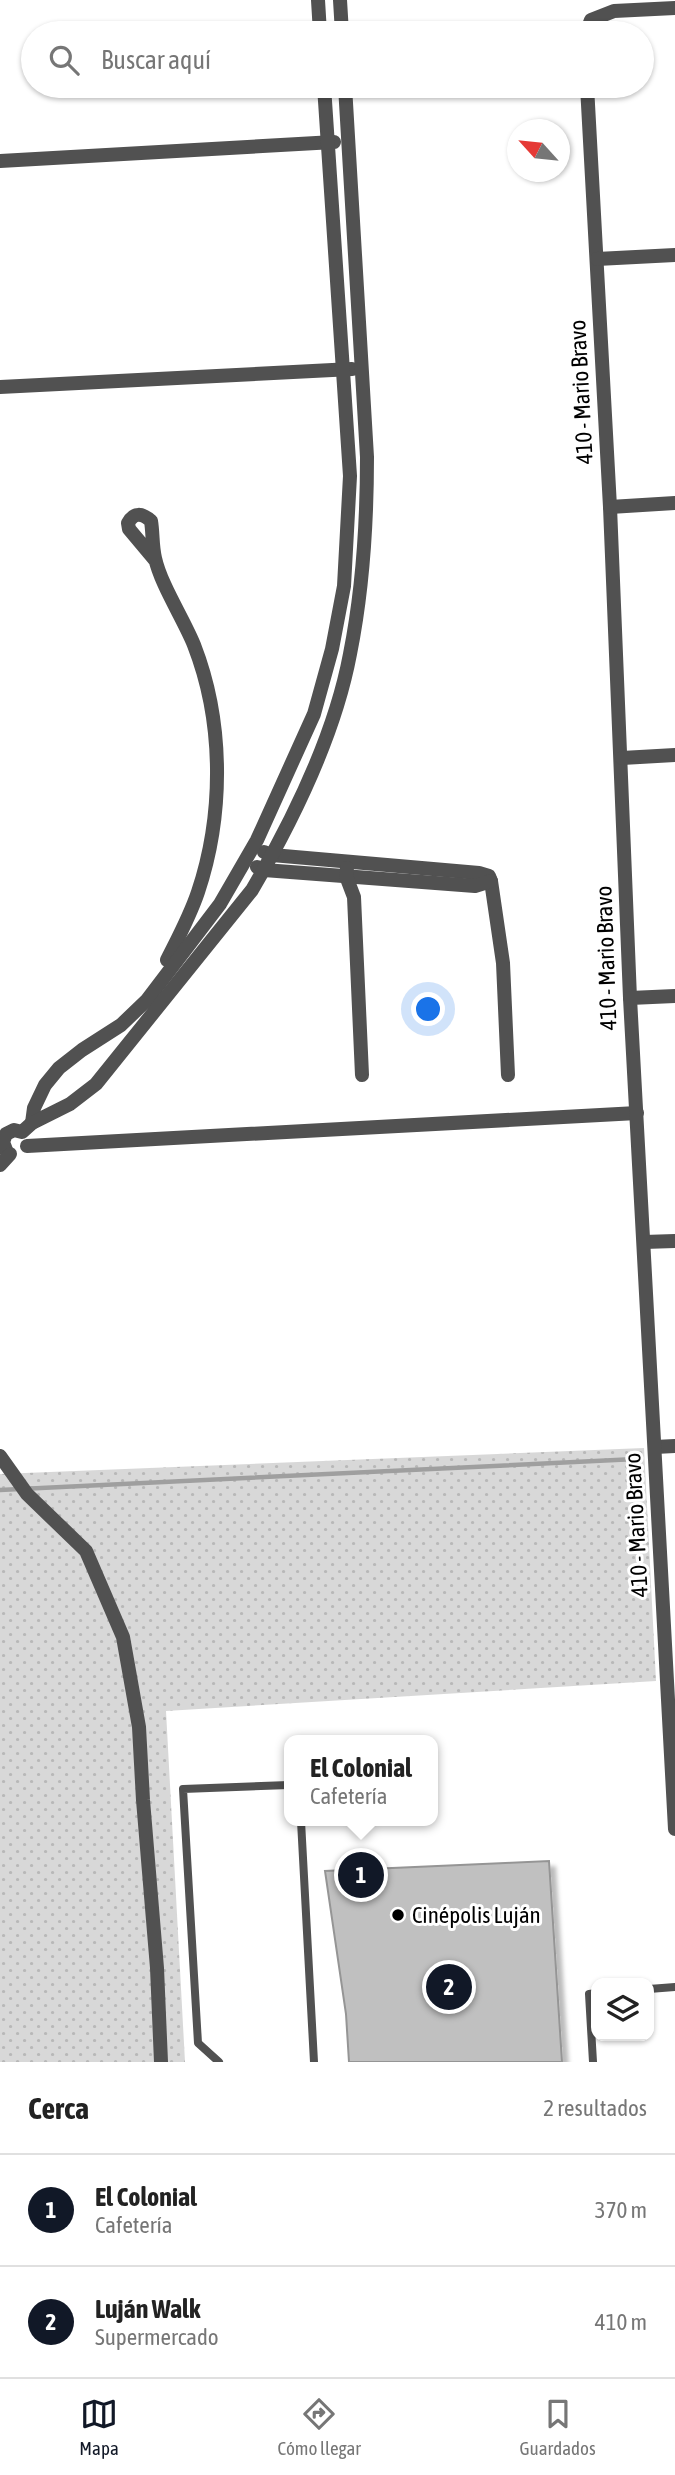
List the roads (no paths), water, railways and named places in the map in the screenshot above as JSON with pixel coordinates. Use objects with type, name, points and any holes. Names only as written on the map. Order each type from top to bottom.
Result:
[{"type":"street","points":[[318,0],[319,21]]},
{"type":"street","points":[[341,0],[342,21]]},
{"type":"street","points":[[598,21],[614,11],[675,8]]},
{"type":"street","points":[[0,1166],[5,1152],[3,1142],[6,1134],[27,1127],[70,1104],[96,1084],[151,1005],[220,904],[254,847],[314,714],[332,649],[345,586],[350,476],[325,98]]},
{"type":"street","points":[[5,1152],[19,1155],[27,1146],[27,1127],[34,1108],[45,1085],[59,1068],[151,1005],[253,890],[305,787],[331,723],[350,656],[362,575],[367,515],[362,368],[346,98]]},
{"type":"street","name":"410 - Mario Bravo","points":[[588,98],[622,758],[630,998],[654,1447],[670,1650],[675,1829]]},
{"type":"street","points":[[0,162],[349,141]]},
{"type":"street","points":[[597,259],[675,255]]},
{"type":"street","points":[[0,387],[362,368]]},
{"type":"street","points":[[610,507],[675,503]]},
{"type":"street","points":[[151,1005],[198,891],[208,853],[217,773],[215,731],[207,684],[194,645],[155,560]]},
{"type":"street","points":[[622,758],[675,755]]},
{"type":"street","points":[[254,847],[272,855],[347,869]]},
{"type":"street","points":[[245,862],[264,870],[347,869],[479,873],[489,876],[503,963],[508,1074]]},
{"type":"street","points":[[347,869],[354,897],[362,1075]]},
{"type":"street","points":[[630,998],[675,996]]},
{"type":"street","points":[[27,1146],[637,1113]]},
{"type":"street","points":[[644,1242],[675,1241]]},
{"type":"street","points":[[654,1447],[675,1446]]},
{"type":"street","points":[[0,1456],[23,1488],[86,1551],[123,1637],[139,1727],[157,1968],[161,2062]]},
{"type":"lane","points":[[219,2062],[198,2043],[183,1789],[284,1785]]},
{"type":"lane","points":[[301,1826],[314,2062]]},
{"type":"lane","points":[[654,1989],[675,1987]]},
{"type":"lane","points":[[591,1994],[591,2028]]},
{"type":"lane","points":[[592,2041],[593,2062]]},
{"type":"waterway","points":[[0,1490],[636,1459]]},
{"type":"place","name":"El Colonial","points":[[361,1875]]},
{"type":"place","name":"Cinépolis Luján","points":[[398,1915]]},
{"type":"place","name":"Luján Walk","points":[[449,1987]]}]
